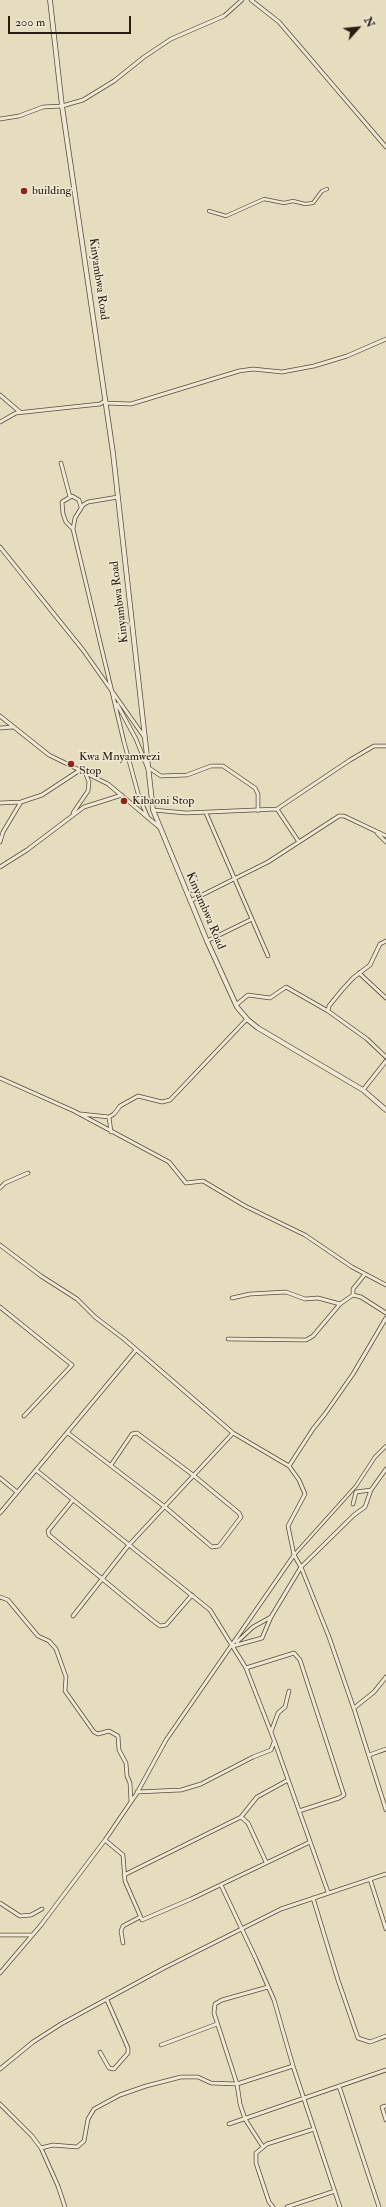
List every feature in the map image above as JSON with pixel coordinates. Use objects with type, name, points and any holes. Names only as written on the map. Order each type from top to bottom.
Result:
[{"type":"street","name":"Kinyambwa Road","points":[[50,0],[62,106],[118,497],[153,810],[207,941],[236,1005],[247,1019],[258,1028],[363,1090],[386,1110]]},
{"type":"street","points":[[0,119],[19,116],[43,107],[62,106],[91,96],[171,39],[224,16],[242,0]]},
{"type":"street","points":[[251,0],[279,22],[386,147]]},
{"type":"street","points":[[209,210],[226,216],[264,199],[284,204],[293,201],[305,204],[313,203],[322,191],[327,189]]},
{"type":"street","points":[[0,422],[20,412],[100,404],[105,402],[131,404],[239,371],[253,369],[282,372],[314,366],[347,356],[386,339]]},
{"type":"street","points":[[0,395],[20,412]]},
{"type":"street","points":[[61,463],[70,497]]},
{"type":"street","points":[[70,497],[79,500],[82,508]]},
{"type":"street","points":[[70,497],[62,502],[61,508],[66,522],[73,529]]},
{"type":"street","points":[[118,497],[88,502],[75,518],[73,529],[87,593],[115,697],[139,797],[148,818]]},
{"type":"street","points":[[0,547],[83,650],[146,740]]},
{"type":"street","points":[[115,697],[149,770],[161,776],[186,775],[211,766],[223,766],[255,788],[258,794],[258,811]]},
{"type":"street","points":[[0,716],[49,755],[108,784],[159,827]]},
{"type":"street","points":[[0,728],[14,727]]},
{"type":"street","points":[[153,810],[206,813],[277,809],[350,760],[374,746],[386,746]]},
{"type":"street","points":[[0,803],[21,802],[42,795],[80,770]]},
{"type":"street","points":[[73,814],[88,791],[89,785],[85,772]]},
{"type":"street","points":[[0,867],[27,850],[73,814],[92,803],[122,795]]},
{"type":"street","points":[[0,842],[3,832],[21,802]]},
{"type":"street","points":[[277,809],[299,842]]},
{"type":"street","points":[[206,813],[268,956]]},
{"type":"street","points":[[190,901],[235,880],[342,815],[386,836]]},
{"type":"street","points":[[376,831],[386,842]]},
{"type":"street","points":[[207,941],[252,919]]},
{"type":"street","points":[[328,1011],[328,1006],[342,990],[359,973],[370,965],[380,944],[386,940]]},
{"type":"street","points":[[359,973],[386,998]]},
{"type":"street","points":[[236,1005],[248,995],[270,998],[286,988],[328,1011],[367,1039],[386,1057]]},
{"type":"street","points":[[77,1113],[109,1117],[114,1114],[120,1106],[138,1096],[162,1102],[170,1100],[247,1019]]},
{"type":"street","points":[[363,1090],[386,1061]]},
{"type":"street","points":[[0,1078],[77,1113],[169,1162],[186,1184],[203,1181],[245,1206],[305,1235],[365,1274],[386,1285]]},
{"type":"street","points":[[109,1117],[111,1132]]},
{"type":"street","points":[[0,1188],[5,1183],[28,1173]]},
{"type":"street","points":[[0,1245],[42,1276],[77,1299],[95,1317],[233,1433],[289,1466],[306,1494],[288,1526],[294,1556],[301,1567],[354,1708],[386,1810]]},
{"type":"street","points":[[353,1295],[353,1289],[365,1274]]},
{"type":"street","points":[[232,1298],[250,1294],[286,1292],[305,1299],[318,1298],[340,1304]]},
{"type":"street","points":[[228,1339],[306,1340],[313,1336],[340,1304],[353,1295],[361,1297],[386,1313]]},
{"type":"street","points":[[0,1307],[72,1365],[24,1416]]},
{"type":"street","points":[[289,1466],[313,1429],[326,1414],[353,1374],[386,1318]]},
{"type":"street","points":[[0,1512],[68,1433],[136,1350]]},
{"type":"street","points":[[68,1433],[165,1507],[207,1544],[216,1548],[219,1546],[241,1518],[239,1513],[193,1475],[137,1433],[132,1434],[111,1465]]},
{"type":"street","points":[[73,1616],[128,1546],[233,1433]]},
{"type":"street","points":[[0,1973],[32,1935],[105,1840],[131,1802],[166,1740],[233,1646],[294,1556],[356,1486],[370,1463],[386,1446]]},
{"type":"street","points":[[233,1646],[262,1638],[271,1617],[301,1567],[354,1515],[365,1507],[371,1490],[386,1469]]},
{"type":"street","points":[[36,1470],[128,1546],[210,1610],[246,1668],[274,1740],[328,1892]]},
{"type":"street","points":[[0,1478],[17,1492]]},
{"type":"street","points":[[353,1504],[356,1492],[371,1490]]},
{"type":"street","points":[[73,1500],[48,1531],[49,1535],[102,1580],[160,1626],[166,1625],[192,1595]]},
{"type":"street","points":[[0,1597],[8,1600],[38,1636],[49,1641],[56,1649],[66,1676],[65,1691],[94,1732],[98,1734],[109,1732],[118,1736],[119,1750],[126,1763],[127,1776],[130,1783],[131,1802]]},
{"type":"street","points":[[233,1646],[253,1627],[271,1617]]},
{"type":"street","points":[[246,1668],[294,1653],[300,1660],[344,1795],[299,1811]]},
{"type":"street","points":[[354,1708],[374,1692],[386,1677]]},
{"type":"street","points":[[271,1732],[278,1713],[285,1706],[289,1691]]},
{"type":"street","points":[[137,1792],[181,1790],[201,1784],[245,1761],[271,1750],[274,1740]]},
{"type":"street","points":[[368,1755],[386,1749]]},
{"type":"street","points":[[124,1875],[241,1817],[257,1798],[288,1780]]},
{"type":"street","points":[[241,1817],[248,1822],[266,1862]]},
{"type":"street","points":[[105,1840],[122,1853],[126,1886],[142,1920],[221,1885],[310,1842]]},
{"type":"street","points":[[0,2069],[23,2050],[61,2024],[164,1968],[281,1909],[328,1892],[386,1874]]},
{"type":"street","points":[[370,1879],[386,1929]]},
{"type":"street","points":[[221,1885],[268,1987],[303,2098],[336,2191],[340,2207]]},
{"type":"street","points":[[313,1898],[338,1980],[358,2038],[370,2042],[386,2036]]},
{"type":"street","points":[[0,1903],[20,1916],[31,1915],[42,1909]]},
{"type":"street","points":[[123,1943],[120,1932],[123,1926],[140,1917]]},
{"type":"street","points":[[0,1935],[32,1935]]},
{"type":"street","points":[[263,2147],[245,2119],[240,2104],[237,2084],[214,2013],[215,2004],[222,2000],[268,1987]]},
{"type":"street","points":[[100,2052],[109,2068],[114,2069],[128,2053],[128,2048],[107,2000]]},
{"type":"street","points":[[161,2045],[217,2024]]},
{"type":"street","points":[[41,2148],[52,2145],[74,2148],[81,2145],[86,2134],[88,2119],[94,2109],[120,2094],[181,2077],[198,2077],[211,2083],[237,2084],[293,2066]]},
{"type":"street","points":[[229,2124],[386,2070]]},
{"type":"street","points":[[338,2086],[379,2207]]},
{"type":"street","points":[[0,2104],[41,2148],[58,2186],[65,2207]]},
{"type":"street","points":[[386,2106],[382,2107],[386,2120]]},
{"type":"street","points":[[273,2207],[269,2202],[255,2158],[256,2153],[263,2147],[314,2129]]},
{"type":"street","points":[[288,2207],[336,2191]]},
{"type":"place","name":"building","points":[[24,191]]},
{"type":"place","name":"Kwa Mnyamwezi Stop","points":[[71,764]]},
{"type":"place","name":"Kibaoni Stop","points":[[124,801]]}]
